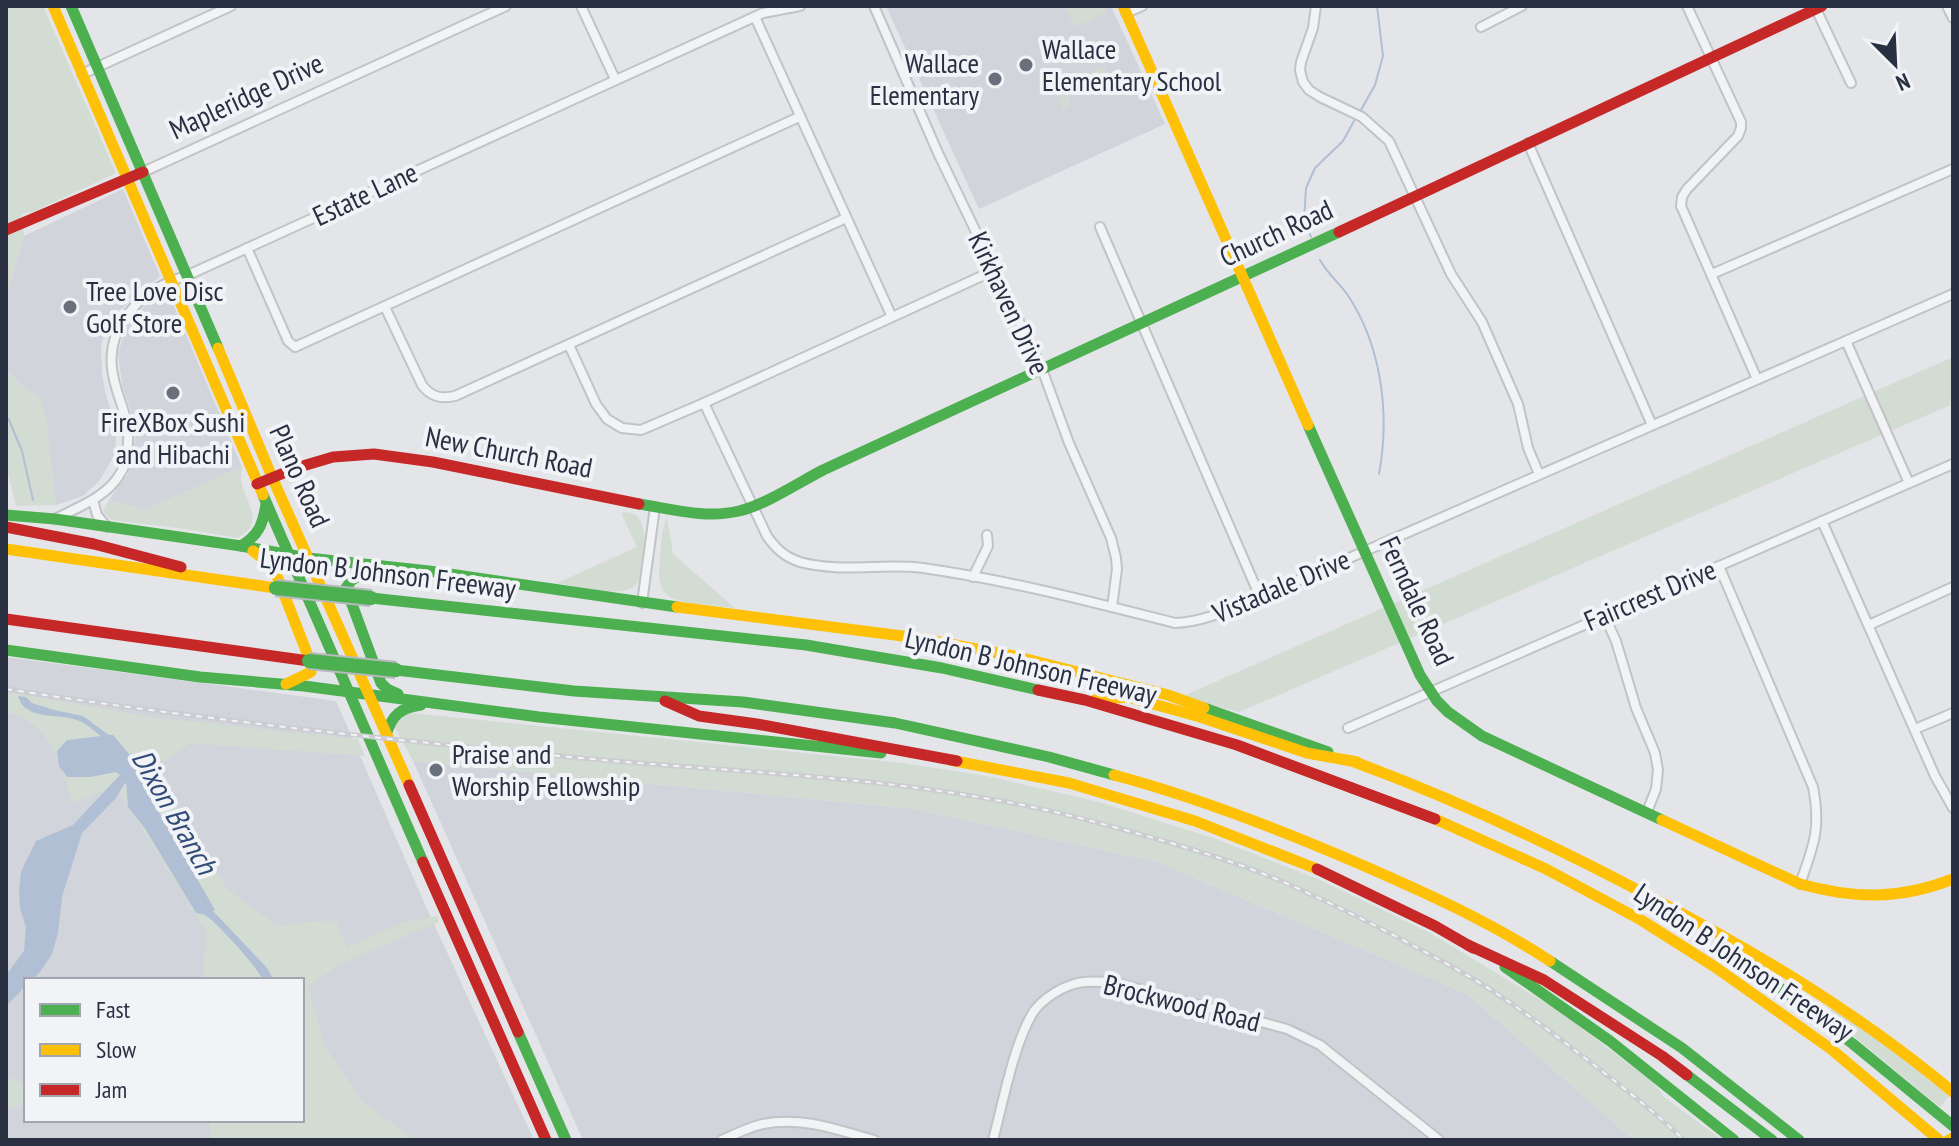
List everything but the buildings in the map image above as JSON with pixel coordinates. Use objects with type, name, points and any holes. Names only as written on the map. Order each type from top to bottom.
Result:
[{"type":"main road","name":"Plano Road","points":[[53,6],[128,179],[232,383],[566,1140]]},
{"type":"main road","name":"Plano Road","points":[[71,6],[143,172],[206,362],[257,484],[546,1140]]},
{"type":"main road","name":"Church Road","points":[[752,507],[823,470],[1819,7]]},
{"type":"main road","name":"Ferndale Road","points":[[1124,9],[1417,667],[1445,710],[1473,731],[1800,884],[1844,895],[1882,897],[1906,895],[1953,879]]},
{"type":"main road","name":"Mapleridge Drive","points":[[6,230],[143,172]]},
{"type":"main road","points":[[206,362],[217,366],[225,381],[232,383]]},
{"type":"main road","name":"New Church Road","points":[[257,484],[333,457],[374,454],[433,462],[655,507],[710,515],[752,507]]},
{"type":"main road","points":[[244,547],[262,527],[266,503]]},
{"type":"main road","points":[[9,519],[55,519],[308,558],[374,564],[642,603],[918,638],[1014,656],[1168,695],[1422,788],[1639,890],[1720,933],[1863,1021],[1953,1092]]},
{"type":"main road","points":[[9,519],[208,575]]},
{"type":"main road","points":[[244,547],[273,566],[312,666],[311,672],[285,684]]},
{"type":"main road","name":"Lyndon B Johnson Freeway","points":[[6,549],[150,570],[208,575],[276,588],[806,645],[942,668],[1085,700],[1237,745],[1439,820],[1546,869],[1641,920],[1715,967],[1831,1049],[1939,1140]]},
{"type":"main road","points":[[374,564],[346,588],[381,683],[412,700]]},
{"type":"main road","points":[[6,619],[309,661],[574,691],[743,702],[895,723],[1170,790],[1310,843],[1426,893],[1528,947],[1682,1048],[1799,1140]]},
{"type":"main road","points":[[6,650],[200,677],[367,693],[539,717],[957,761]]},
{"type":"main road","points":[[654,696],[699,716],[757,724],[1069,783],[1195,821],[1332,875],[1435,926],[1503,966],[1610,1041],[1734,1140]]},
{"type":"main road","points":[[1085,700],[1128,697],[1200,717],[1307,753],[1357,762]]},
{"type":"main road","points":[[386,735],[390,722],[399,710],[440,703]]},
{"type":"main road","points":[[430,876],[445,870]]},
{"type":"main road","points":[[1720,933],[1771,981],[1953,1126]]},
{"type":"main road","points":[[1468,945],[1557,988],[1662,1056],[1772,1140]]},
{"type":"main road","points":[[479,989],[495,982]]},
{"type":"street","points":[[82,74],[231,6]]},
{"type":"street","name":"Mapleridge Drive","points":[[143,172],[506,6]]},
{"type":"street","points":[[581,6],[615,79]]},
{"type":"street","name":"Estate Lane","points":[[55,519],[106,491],[119,477],[125,464],[130,437],[112,367],[115,339],[132,308],[150,293],[755,17],[800,6]]},
{"type":"street","name":"Kirkhaven Drive","points":[[874,6],[938,153],[1042,369],[1069,443],[1114,548],[1117,569],[1112,607]]},
{"type":"street","points":[[1124,9],[1142,6]]},
{"type":"street","points":[[1316,6],[1313,28],[1301,62],[1303,82],[1320,97],[1362,117],[1379,131],[1394,150],[1451,274],[1482,322],[1518,404],[1528,448],[1539,474]]},
{"type":"street","points":[[1481,27],[1522,6]]},
{"type":"street","points":[[1687,6],[1741,122],[1741,128],[1738,136],[1687,189],[1681,206],[1757,379]]},
{"type":"street","points":[[1947,6],[1953,18]]},
{"type":"street","points":[[1819,7],[1851,83]]},
{"type":"street","points":[[755,17],[892,317]]},
{"type":"street","points":[[247,248],[288,341],[295,347],[799,117]]},
{"type":"street","points":[[1528,143],[1652,425]]},
{"type":"street","points":[[1712,274],[1953,169]]},
{"type":"street","points":[[385,307],[422,385],[435,397],[443,399],[846,218]]},
{"type":"street","points":[[1100,227],[1260,597]]},
{"type":"street","points":[[569,345],[596,404],[607,419],[630,430],[650,427],[995,270]]},
{"type":"street","name":"Vistadale Drive","points":[[704,403],[752,507],[775,548],[786,556],[801,562],[858,568],[913,568],[973,577],[1175,623],[1190,623],[1260,597],[1953,294]]},
{"type":"street","points":[[1846,341],[1909,483]]},
{"type":"street","name":"Faircrest Drive","points":[[1348,728],[1953,464]]},
{"type":"street","points":[[93,500],[97,515],[108,528]]},
{"type":"street","points":[[642,603],[655,507]]},
{"type":"street","points":[[1822,521],[1935,776],[1953,808]]},
{"type":"street","points":[[973,577],[988,546],[987,535]]},
{"type":"street","points":[[1719,566],[1813,787],[1818,823],[1814,846],[1800,884]]},
{"type":"street","points":[[1869,625],[1953,587]]},
{"type":"street","points":[[1604,615],[1655,753],[1658,770],[1656,789],[1647,812]]},
{"type":"street","points":[[1915,729],[1953,713]]},
{"type":"street","name":"Brockwood Road","points":[[993,1140],[1020,1040],[1035,1011],[1059,990],[1079,982],[1093,981],[1117,983],[1302,1035],[1320,1045],[1439,1140]]},
{"type":"street","points":[[722,1140],[750,1127],[784,1121],[823,1126],[857,1138],[874,1140]]},
{"type":"shaded area","points":[[6,6],[43,6],[116,173],[35,211],[21,214],[24,236],[6,298]]},
{"type":"shaded area","name":"Wallace Elementary School","points":[[886,6],[1111,6],[1165,124],[979,209]]},
{"type":"shaded area","points":[[1104,6],[1107,12],[1074,27],[1065,7]]},
{"type":"shaded area","points":[[1105,66],[1109,78],[1068,97],[1071,105],[1063,109],[1054,89]]},
{"type":"shaded area","points":[[123,189],[160,276],[107,321],[101,347],[102,375],[117,427],[115,454],[100,480],[83,496],[56,505],[46,418],[25,388],[6,370],[6,298],[24,236]]},
{"type":"shaded area","points":[[168,292],[242,467],[145,510],[109,500],[128,474],[137,430],[122,384],[118,353],[127,325],[148,303]]},
{"type":"shaded area","points":[[1953,357],[1953,404],[1239,712],[1181,697]]},
{"type":"shaded area","points":[[6,370],[25,388],[40,396],[46,418],[56,505],[16,506],[6,465]]},
{"type":"shaded area","points":[[242,467],[241,480],[253,519],[246,532],[237,538],[111,520],[103,511],[109,500],[145,510]]},
{"type":"shaded area","points":[[621,513],[638,517],[644,532],[643,566],[637,583],[632,588],[616,591],[557,583],[637,547]]},
{"type":"shaded area","points":[[667,517],[673,554],[735,608],[678,600],[662,588],[659,571]]},
{"type":"shaded area","points":[[6,657],[336,701],[427,909],[534,1140],[6,1140]]},
{"type":"shaded area","points":[[6,692],[157,718],[358,739],[365,756],[190,743],[157,766],[192,833],[227,889],[277,926],[336,921],[347,947],[404,922],[438,916],[439,922],[335,967],[308,988],[326,1048],[364,1103],[412,1140],[212,1140],[209,1122],[304,1122],[304,978],[205,978],[207,933],[115,785],[73,804],[58,760],[44,735],[22,717],[6,712]]},
{"type":"shaded area","points":[[412,713],[903,763],[987,776],[1099,802],[1216,839],[1318,879],[1430,933],[1556,1009],[1653,1082],[1664,1097],[1722,1140],[1634,1140],[1467,994],[1157,862],[915,809],[413,761],[394,726],[398,717]]},
{"type":"shaded area","points":[[413,761],[915,809],[1157,862],[1467,994],[1634,1140],[583,1140]]},
{"type":"shaded area","points":[[1832,1008],[1894,1051],[1949,1096],[1940,1107],[1827,1014]]},
{"type":"shaded area","points":[[6,1077],[24,1083],[24,1104],[6,1111]]},
{"type":"water","points":[[18,696],[54,710],[83,716],[113,735],[145,773],[149,795],[213,911],[268,969],[272,978],[262,978],[221,929],[207,916],[196,913],[144,827],[128,807],[126,782],[115,799],[82,833],[62,897],[52,954],[34,978],[24,978],[24,988],[6,1006],[6,975],[24,951],[26,927],[20,908],[21,872],[36,841],[73,825],[120,775],[116,772],[67,777],[59,766],[57,751],[67,740],[101,736],[79,721],[35,713],[22,704]]},
{"type":"waterway","points":[[1361,110],[1375,85],[1383,56],[1377,6]]},
{"type":"waterway","points":[[1311,237],[1304,220],[1306,188],[1315,168],[1343,141],[1354,121]]},
{"type":"waterway","points":[[1320,260],[1359,314],[1375,358],[1384,428],[1379,474]]},
{"type":"waterway","name":"Dixon Branch","points":[[6,417],[22,451],[33,500]]},
{"type":"railway","points":[[6,689],[365,736],[888,784],[1013,803],[1103,824],[1241,865],[1330,903],[1425,952],[1528,1015],[1634,1096],[1684,1140]]},
{"type":"traffic: fast","points":[[71,6],[218,348]]},
{"type":"traffic: fast","points":[[639,504],[701,514],[749,508],[823,470],[1339,232]]},
{"type":"traffic: fast","points":[[1308,425],[1420,675],[1437,701],[1482,736],[1662,820]]},
{"type":"traffic: fast","points":[[263,495],[423,862]]},
{"type":"traffic: fast","points":[[241,546],[259,528],[266,504]]},
{"type":"traffic: fast","points":[[6,515],[55,519],[308,558],[429,571],[677,607]]},
{"type":"traffic: fast","points":[[374,564],[346,588],[381,683],[398,694]]},
{"type":"traffic: fast","points":[[276,588],[371,598]]},
{"type":"traffic: fast","points":[[371,598],[806,645],[942,668],[1038,690]]},
{"type":"traffic: fast","points":[[6,650],[200,677],[304,686],[539,717],[881,753]]},
{"type":"traffic: fast","points":[[309,661],[396,670]]},
{"type":"traffic: fast","points":[[396,670],[574,691],[743,702],[895,723],[1049,757],[1114,775]]},
{"type":"traffic: fast","points":[[386,735],[398,714],[421,705]]},
{"type":"traffic: fast","points":[[1204,708],[1328,752]]},
{"type":"traffic: fast","points":[[1731,944],[1771,981],[1953,1126]]},
{"type":"traffic: fast","points":[[1550,961],[1682,1048],[1799,1140]]},
{"type":"traffic: fast","points":[[1505,967],[1610,1041],[1734,1140]]},
{"type":"traffic: fast","points":[[518,1032],[566,1140]]},
{"type":"traffic: fast","points":[[1687,1075],[1772,1140]]},
{"type":"traffic: slow","points":[[53,6],[263,495]]},
{"type":"traffic: slow","points":[[1123,6],[1308,425]]},
{"type":"traffic: slow","points":[[218,348],[409,785]]},
{"type":"traffic: slow","points":[[6,549],[276,588]]},
{"type":"traffic: slow","points":[[253,551],[273,566],[312,666],[311,672],[286,684]]},
{"type":"traffic: slow","points":[[677,607],[918,638],[1014,656],[1168,695],[1204,708]]},
{"type":"traffic: slow","points":[[1095,700],[1128,697],[1200,717],[1307,753],[1357,762]]},
{"type":"traffic: slow","points":[[950,760],[1069,783],[1195,821],[1317,869]]},
{"type":"traffic: slow","points":[[1352,761],[1504,824],[1691,918],[1845,1011],[1953,1092]]},
{"type":"traffic: slow","points":[[1114,775],[1236,814],[1355,862],[1479,920],[1550,961]]},
{"type":"traffic: slow","points":[[1435,819],[1546,869],[1641,920],[1715,967],[1831,1049],[1939,1140]]},
{"type":"traffic: slow","points":[[1662,820],[1800,884],[1820,889],[1858,895],[1895,894],[1953,879]]},
{"type":"traffic: slow","points":[[1949,1140],[1953,1138]]},
{"type":"traffic: jam","points":[[1339,232],[1822,6]]},
{"type":"traffic: jam","points":[[6,230],[143,172]]},
{"type":"traffic: jam","points":[[257,484],[333,457],[374,454],[433,462],[639,504]]},
{"type":"traffic: jam","points":[[6,527],[94,544],[181,567]]},
{"type":"traffic: jam","points":[[6,619],[309,661]]},
{"type":"traffic: jam","points":[[1038,690],[1085,700],[1237,745],[1435,819]]},
{"type":"traffic: jam","points":[[665,701],[699,716],[957,761]]},
{"type":"traffic: jam","points":[[409,785],[518,1032]]},
{"type":"traffic: jam","points":[[423,862],[546,1140]]},
{"type":"traffic: jam","points":[[1317,869],[1435,926],[1473,948]]},
{"type":"traffic: jam","points":[[1468,945],[1544,980],[1687,1075]]},
{"type":"place","name":"Wallace Elementary School","points":[[1026,65]]},
{"type":"place","name":"Wallace Elementary","points":[[995,79]]},
{"type":"place","name":"Tree Love Disc Golf Store","points":[[70,307]]},
{"type":"place","name":"FireXBox Sushi and Hibachi","points":[[173,393]]},
{"type":"place","name":"Praise and Worship Fellowship","points":[[436,770]]}]
